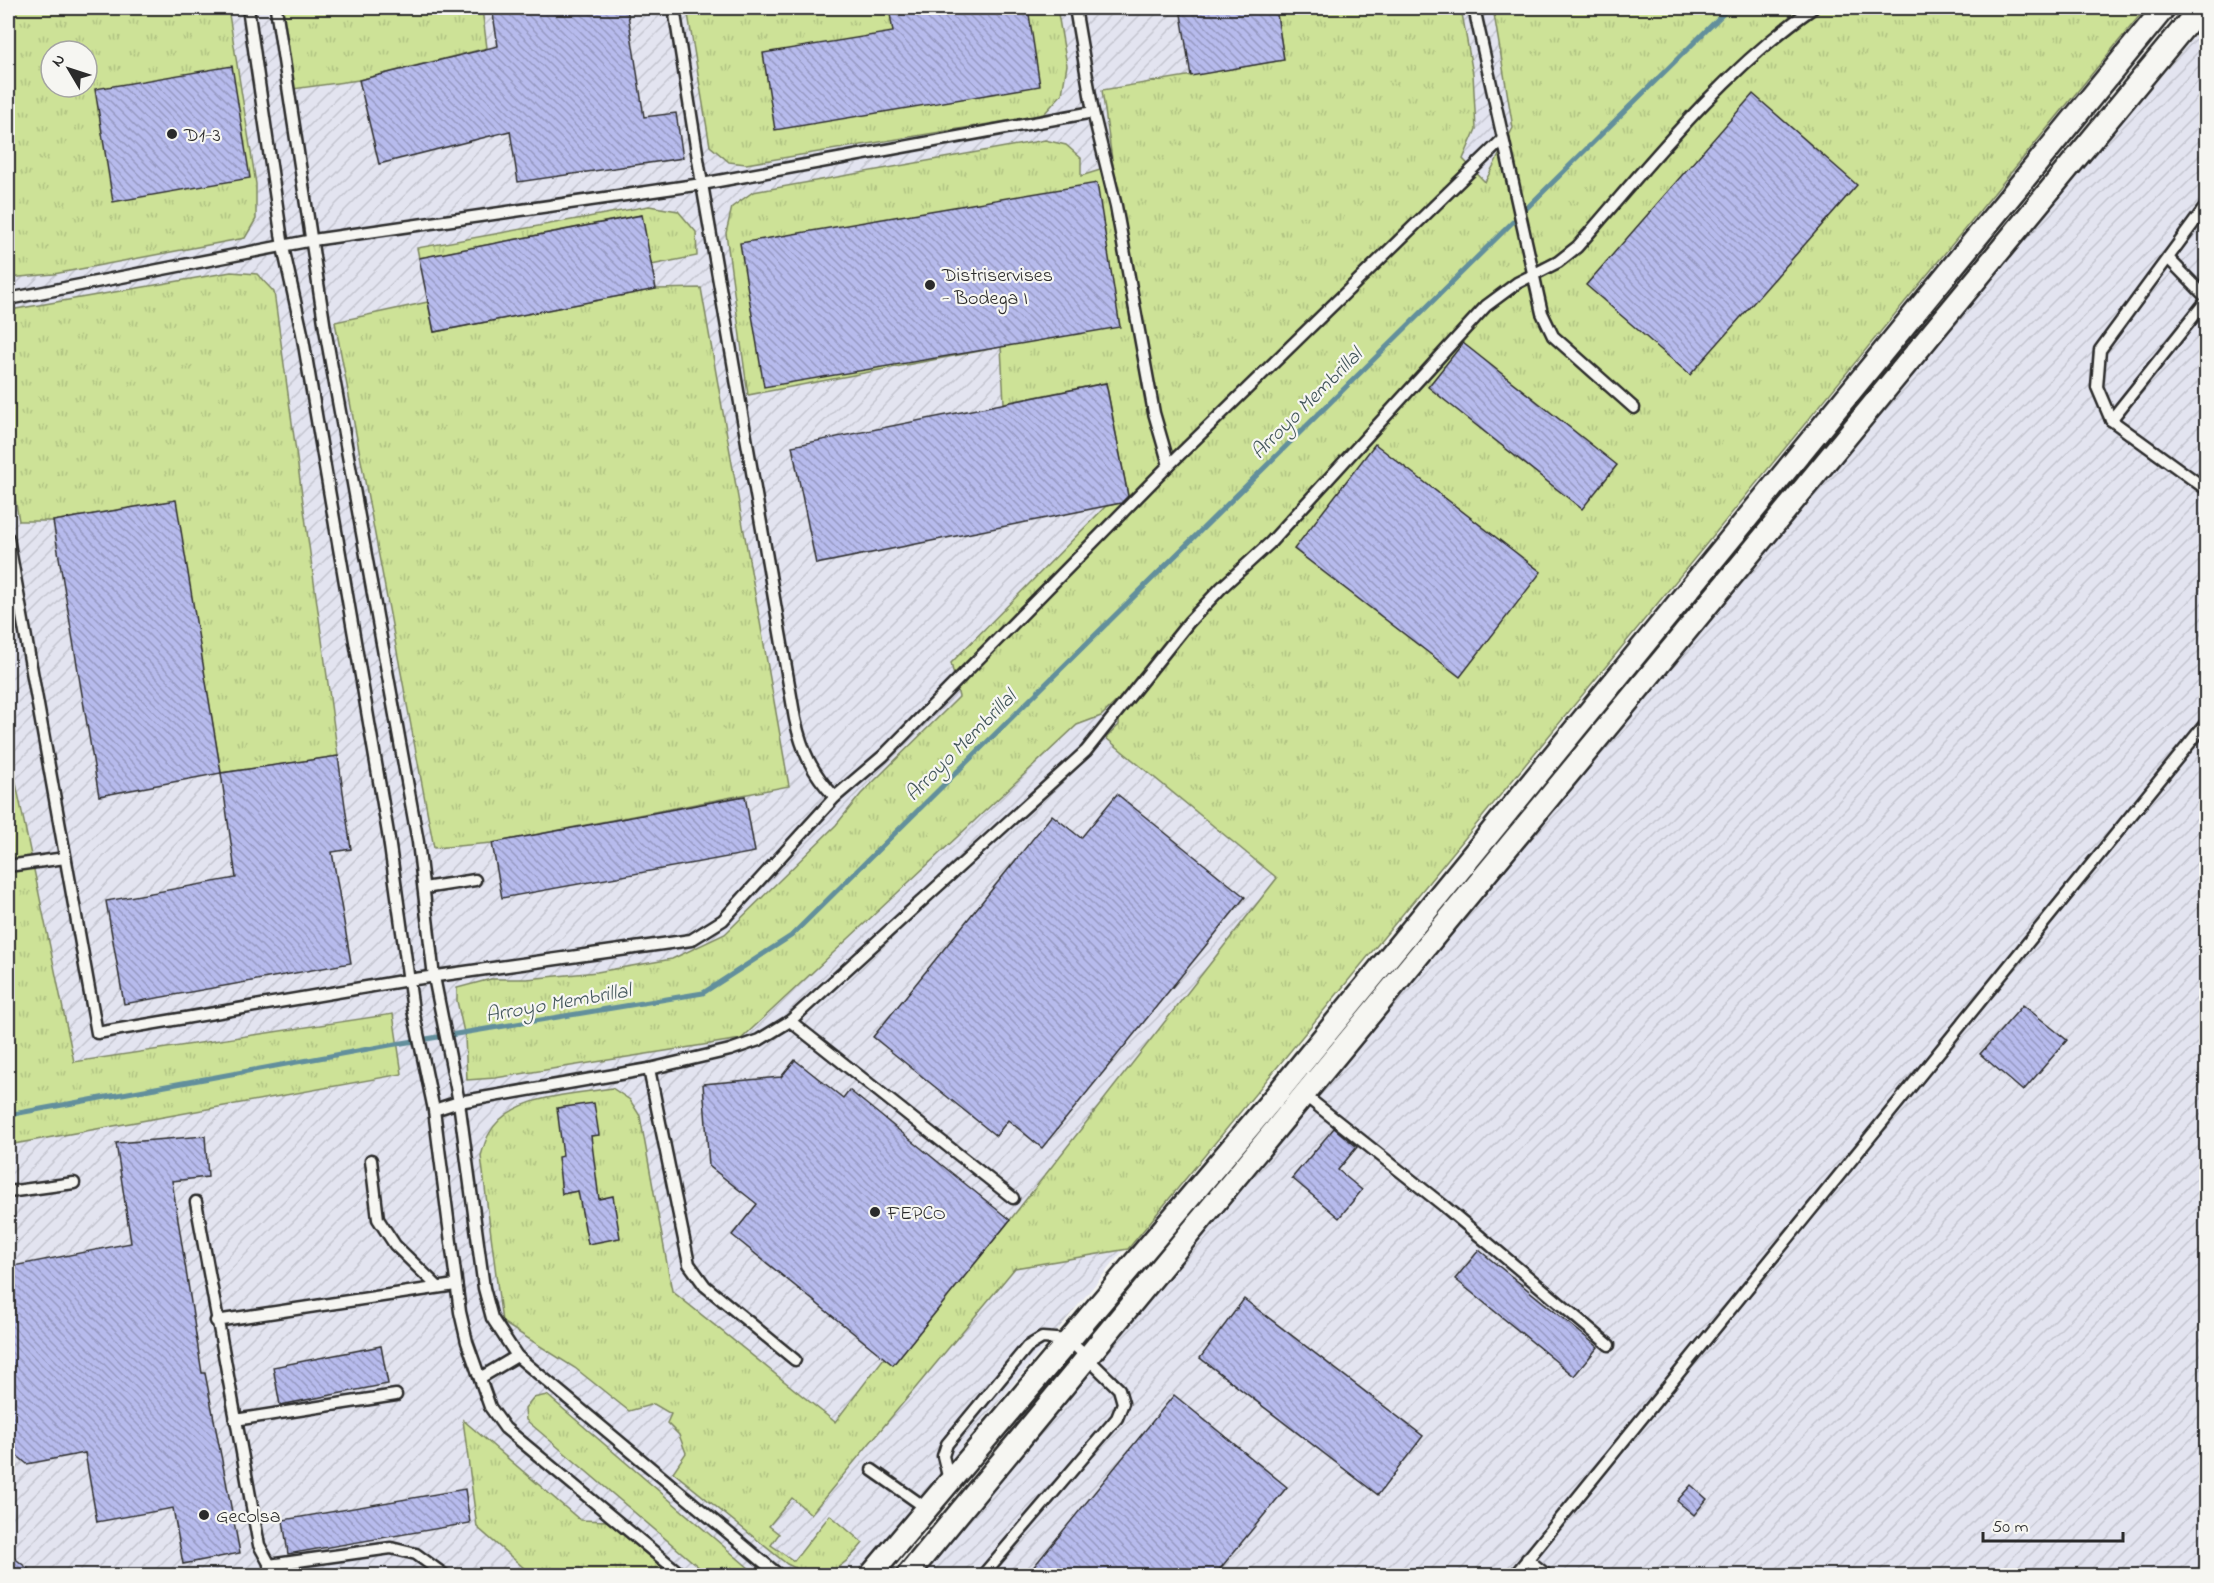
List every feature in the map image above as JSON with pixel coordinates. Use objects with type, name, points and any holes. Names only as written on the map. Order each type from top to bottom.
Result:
[{"type":"street","points":[[870,1575],[1277,1094],[2164,8]]},
{"type":"street","points":[[907,1575],[2200,8]]},
{"type":"street","points":[[1591,710],[1609,723]]},
{"type":"lane","points":[[248,8],[283,247],[302,333],[387,828],[412,1010],[434,1110],[455,1285],[467,1342],[490,1407],[505,1428],[683,1575]]},
{"type":"lane","points":[[276,8],[325,329],[418,842],[439,1003],[459,1102],[484,1288],[492,1318],[517,1356],[780,1575]]},
{"type":"lane","points":[[674,8],[702,184],[795,719],[803,751],[817,779],[835,797]]},
{"type":"lane","points":[[1075,8],[1093,112],[1116,206],[1154,413],[1169,465]]},
{"type":"lane","points":[[1476,8],[1542,313],[1553,336],[1634,408]]},
{"type":"lane","points":[[434,1110],[459,1102],[650,1069],[749,1043],[790,1020],[1086,751],[1189,622],[1222,587],[1270,543],[1486,306],[1517,283],[1558,262],[1577,247],[1685,123],[1775,35],[1813,8]]},
{"type":"lane","points":[[8,299],[313,240],[702,184],[1093,112]]},
{"type":"lane","points":[[8,538],[97,1033],[408,980],[691,940],[723,920],[835,797],[883,756],[1169,465],[1503,139]]},
{"type":"lane","points":[[2206,206],[2100,350],[2097,387],[2111,420],[2206,489]]},
{"type":"lane","points":[[2111,420],[2206,299],[2168,258]]},
{"type":"lane","points":[[1514,1575],[2206,724]]},
{"type":"lane","points":[[8,866],[65,858]]},
{"type":"lane","points":[[424,888],[475,880]]},
{"type":"lane","points":[[790,1020],[1013,1198]]},
{"type":"lane","points":[[650,1069],[689,1264],[705,1286],[795,1360]]},
{"type":"lane","points":[[1303,1094],[1444,1206],[1609,1345]]},
{"type":"lane","points":[[370,1160],[378,1218],[394,1245],[437,1286]]},
{"type":"lane","points":[[8,1192],[74,1183]]},
{"type":"lane","points":[[196,1202],[216,1321],[259,1545],[276,1575]]},
{"type":"lane","points":[[216,1321],[455,1285]]},
{"type":"lane","points":[[982,1575],[1117,1418],[1123,1403],[1119,1389],[1069,1340]]},
{"type":"lane","points":[[480,1378],[517,1356]]},
{"type":"lane","points":[[235,1420],[396,1395]]},
{"type":"lane","points":[[872,1470],[926,1508]]},
{"type":"lane","points":[[269,1565],[391,1548],[416,1554],[446,1575]]},
{"type":"lane","points":[[1527,1559],[1548,1575]]},
{"type":"shaded area","points":[[8,8],[2146,8],[856,1575],[8,1576]]},
{"type":"shaded area","points":[[2206,22],[2206,1575],[907,1575]]},
{"type":"green space","points":[[8,8],[228,8],[256,184],[256,219],[245,238],[54,274],[8,278]]},
{"type":"green space","points":[[281,8],[489,8],[482,9],[487,48],[359,80],[293,89]]},
{"type":"green space","points":[[687,8],[1057,8],[1067,65],[1062,94],[1043,115],[746,164],[729,162],[710,146]]},
{"type":"green space","points":[[1276,8],[1461,8],[1473,74],[1476,129],[1463,159],[1485,182],[1513,128],[1493,8],[2146,8],[1128,1249],[1015,1268],[811,1514],[792,1498],[769,1526],[779,1534],[771,1545],[794,1561],[830,1515],[863,1543],[846,1561],[830,1572],[810,1573],[799,1570],[787,1564],[673,1472],[686,1453],[679,1435],[667,1423],[671,1414],[654,1404],[629,1411],[575,1368],[502,1322],[481,1156],[489,1134],[499,1121],[512,1111],[544,1099],[612,1088],[630,1100],[640,1116],[672,1291],[835,1422],[884,1358],[893,1365],[1010,1220],[1277,878],[1106,738],[1119,725],[1120,698],[1101,716],[1077,725],[741,1039],[495,1078],[467,1080],[465,1037],[457,1001],[457,988],[491,979],[527,979],[597,972],[672,959],[725,934],[836,825],[861,794],[959,697],[951,663],[1106,506],[1129,501],[1106,383],[1004,403],[1001,347],[748,395],[726,233],[732,207],[753,192],[1045,140],[1066,145],[1081,158],[1081,176],[1113,166],[1102,90],[1284,60]]},
{"type":"green space","points":[[649,206],[678,211],[696,232],[697,256],[651,265],[641,215],[419,258],[417,248]]},
{"type":"green space","points":[[231,272],[257,274],[274,292],[338,756],[221,773],[175,500],[53,521],[19,521],[8,458],[8,313],[10,310]]},
{"type":"green space","points":[[701,288],[789,786],[492,843],[434,848],[335,322],[428,302],[434,332],[656,289]]},
{"type":"green space","points":[[8,745],[74,1062],[393,1014],[402,1074],[8,1145]]},
{"type":"green space","points":[[547,1395],[757,1575],[708,1575],[526,1420],[525,1408],[533,1398]]},
{"type":"green space","points":[[463,1420],[580,1520],[607,1521],[671,1575],[532,1575],[477,1527]]},
{"type":"building","points":[[492,8],[627,8],[644,117],[676,113],[683,158],[518,182],[510,131],[379,164],[359,80],[498,46]]},
{"type":"building","points":[[889,8],[1028,8],[1040,86],[775,130],[763,53],[893,32]]},
{"type":"building","points":[[1180,8],[1276,8],[1284,60],[1191,76]]},
{"type":"building","name":"D1-3","points":[[232,66],[250,178],[113,202],[97,99],[99,99],[99,88]]},
{"type":"building","points":[[1753,94],[1857,185],[1690,375],[1586,285]]},
{"type":"building","name":"Distriservises - Bodega I","points":[[1097,183],[1120,327],[764,387],[740,243]]},
{"type":"building","points":[[642,215],[656,289],[434,332],[419,258]]},
{"type":"building","points":[[1463,343],[1617,465],[1582,509],[1428,387]]},
{"type":"building","points":[[1106,383],[1128,496],[1121,503],[816,564],[792,446]]},
{"type":"building","points":[[1375,444],[1541,572],[1460,677],[1294,549]]},
{"type":"building","points":[[176,500],[221,773],[99,796],[53,521]]},
{"type":"building","points":[[338,756],[351,849],[332,852],[351,963],[124,1004],[106,901],[236,878],[221,773]]},
{"type":"building","points":[[1117,794],[1245,897],[1042,1148],[1008,1120],[996,1136],[873,1037],[1052,815],[1081,838]]},
{"type":"building","points":[[745,796],[755,852],[502,898],[492,843]]},
{"type":"building","points":[[2023,1005],[2067,1040],[2023,1091],[1980,1054]]},
{"type":"building","name":"FEPCO","points":[[795,1060],[843,1098],[849,1090],[1010,1220],[893,1365],[732,1235],[757,1204],[709,1166],[703,1084],[781,1077]]},
{"type":"building","points":[[594,1103],[599,1135],[591,1136],[599,1199],[613,1196],[620,1238],[588,1244],[578,1191],[562,1194],[558,1157],[563,1156],[557,1108]]},
{"type":"building","points":[[1334,1128],[1357,1147],[1338,1170],[1362,1190],[1339,1218],[1292,1178]]},
{"type":"building","points":[[205,1136],[208,1177],[172,1181],[202,1373],[205,1373],[240,1553],[183,1564],[173,1508],[97,1522],[85,1453],[27,1464],[8,1448],[8,1267],[131,1243],[116,1143]]},
{"type":"building","points":[[1479,1250],[1598,1347],[1574,1376],[1455,1279]]},
{"type":"building","points":[[1244,1299],[1423,1436],[1378,1495],[1200,1358]]},
{"type":"building","points":[[381,1346],[388,1384],[280,1405],[273,1367]]},
{"type":"building","points":[[1174,1395],[1287,1487],[1215,1575],[1027,1575]]},
{"type":"building","points":[[1691,1485],[1707,1499],[1694,1515],[1677,1501]]},
{"type":"building","points":[[465,1489],[470,1523],[288,1554],[283,1520]]},
{"type":"building","points":[[8,1553],[36,1575],[8,1575]]},
{"type":"waterway","name":"Arroyo Membrillal","points":[[8,1115],[390,1045],[703,993],[791,936],[1729,8]]},
{"type":"place","name":"D1-3","points":[[172,134]]},
{"type":"place","name":"Distriservises - Bodega I","points":[[930,285]]},
{"type":"place","name":"FEPCO","points":[[875,1212]]},
{"type":"place","name":"Gecolsa","points":[[204,1515]]}]
